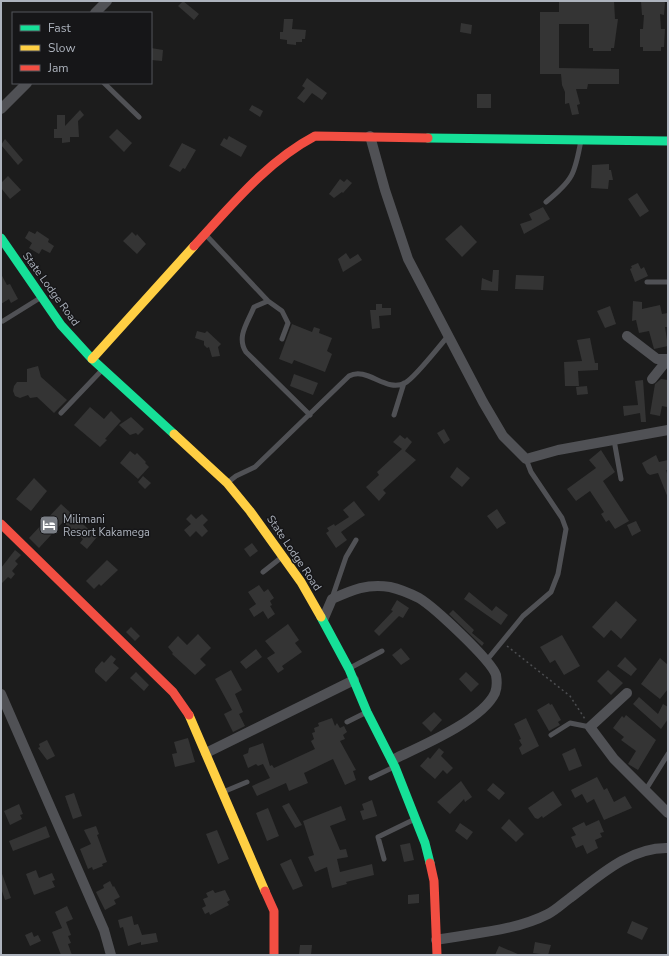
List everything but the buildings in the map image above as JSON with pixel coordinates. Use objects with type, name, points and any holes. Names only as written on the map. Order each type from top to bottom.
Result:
[{"type":"street","points":[[96,12],[107,1]]},
{"type":"street","points":[[1,109],[26,84]]},
{"type":"street","points":[[92,359],[205,234],[272,163],[295,145],[315,136],[668,141]]},
{"type":"street","points":[[370,136],[385,190],[408,259],[483,402],[503,436],[526,459],[558,450],[668,430]]},
{"type":"street","name":"State Lodge Road","points":[[1,238],[61,325],[92,359],[227,483],[250,511],[301,582],[349,669],[393,764],[427,849],[434,881],[437,955]]},
{"type":"street","points":[[627,336],[657,359],[668,359],[652,379]]},
{"type":"street","points":[[1,524],[173,692],[187,710],[274,911],[274,955]]},
{"type":"street","points":[[323,620],[332,599],[356,588],[372,585],[391,587],[419,598],[487,660],[496,674],[497,685],[495,693],[490,700],[468,720],[393,764]]},
{"type":"street","points":[[206,753],[354,680]]},
{"type":"street","points":[[626,693],[590,727],[614,759],[668,813]]},
{"type":"street","points":[[1,694],[104,930],[111,955]]},
{"type":"street","points":[[436,940],[536,920],[550,913],[608,869],[626,858],[655,848],[668,848]]},
{"type":"lane","points":[[105,84],[139,117]]},
{"type":"lane","points":[[546,202],[563,187],[576,168],[581,139]]},
{"type":"lane","points":[[205,234],[268,301],[282,311],[288,323],[282,339]]},
{"type":"lane","points":[[647,282],[668,282]]},
{"type":"lane","points":[[3,321],[41,298]]},
{"type":"lane","points":[[268,301],[254,307],[242,333],[242,346],[246,352],[310,415]]},
{"type":"lane","points":[[394,415],[404,383],[448,335]]},
{"type":"lane","points":[[61,413],[103,369]]},
{"type":"lane","points":[[227,483],[236,476],[255,467],[354,373],[392,385],[404,383]]},
{"type":"lane","points":[[614,440],[620,479]]},
{"type":"lane","points":[[487,660],[530,609],[551,592],[558,574],[566,529],[562,518],[531,472],[526,459]]},
{"type":"lane","points":[[332,599],[346,557],[356,540]]},
{"type":"lane","points":[[263,572],[283,557]]},
{"type":"lane","points":[[349,669],[382,652]]},
{"type":"lane","points":[[347,722],[368,712]]},
{"type":"lane","points":[[551,735],[570,723],[590,727]]},
{"type":"lane","points":[[645,791],[668,754]]},
{"type":"lane","points":[[371,778],[393,764]]},
{"type":"lane","points":[[222,793],[247,782]]},
{"type":"lane","points":[[384,859],[378,837],[416,819]]},
{"type":"path","points":[[502,642],[570,696],[590,727]]},
{"type":"traffic: fast","points":[[428,138],[668,141]]},
{"type":"traffic: fast","points":[[1,238],[61,325],[92,359],[174,434]]},
{"type":"traffic: fast","points":[[321,617],[349,669],[367,712],[395,767],[425,843],[430,863]]},
{"type":"traffic: slow","points":[[92,359],[194,246]]},
{"type":"traffic: slow","points":[[174,434],[227,483],[250,511],[301,582],[321,617]]},
{"type":"traffic: slow","points":[[189,715],[265,891]]},
{"type":"traffic: jam","points":[[194,246],[236,200],[265,172],[297,147],[315,136],[428,138]]},
{"type":"traffic: jam","points":[[1,524],[173,692],[189,715]]},
{"type":"traffic: jam","points":[[430,863],[434,881],[437,955]]},
{"type":"traffic: jam","points":[[265,891],[274,911],[274,955]]},
{"type":"place","name":"Milimani Resort Kakamega","points":[[49,525]]}]
